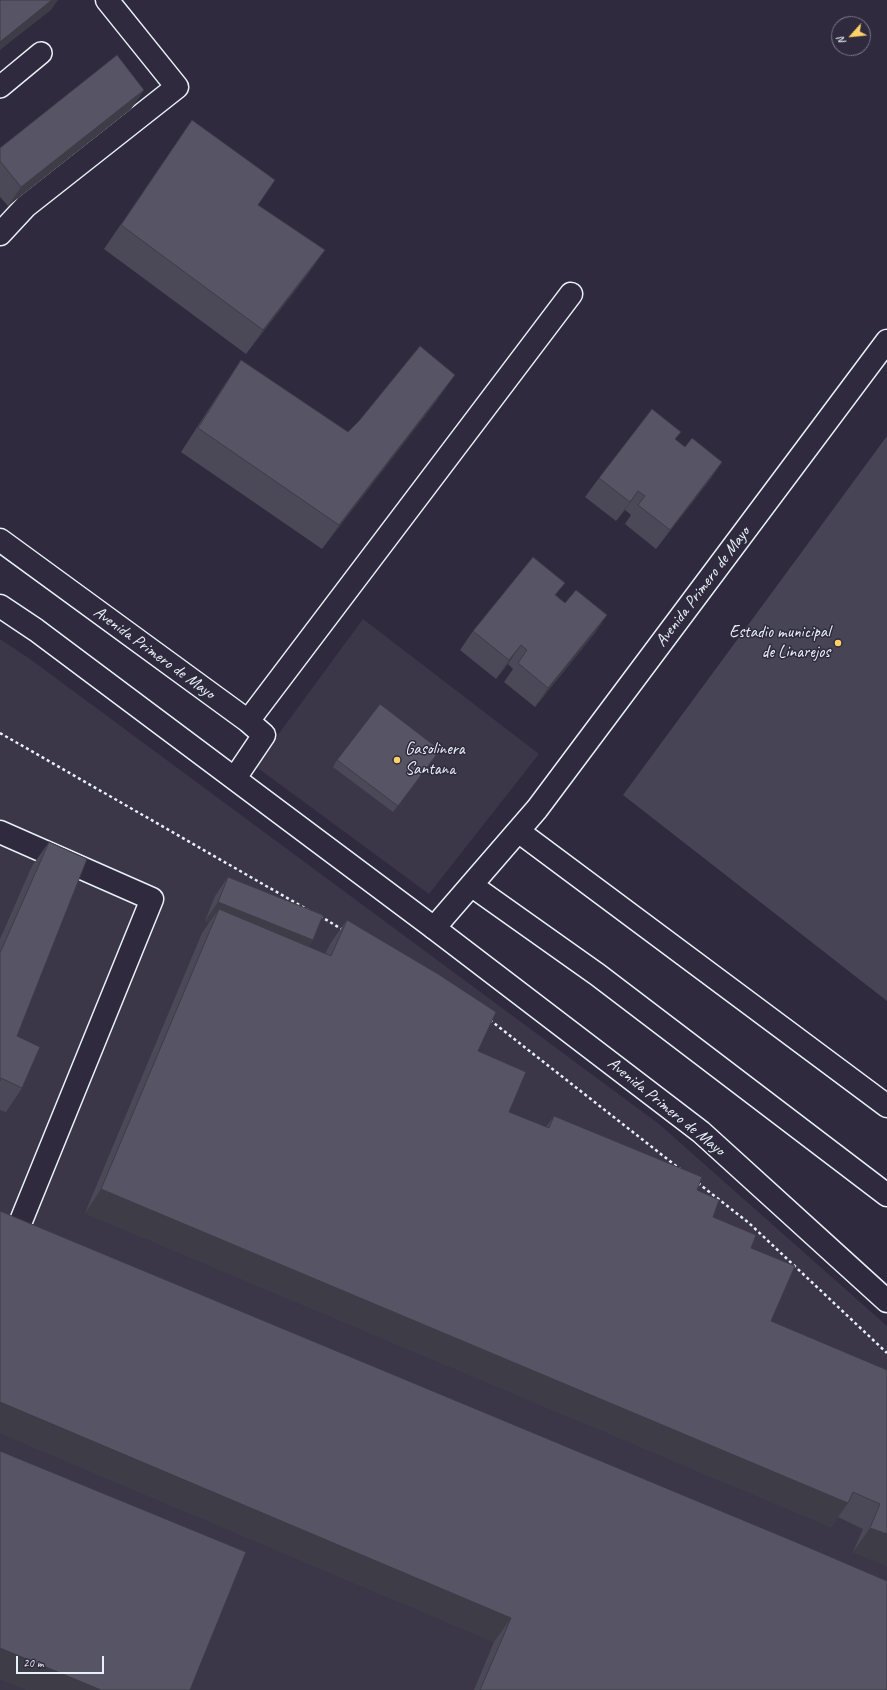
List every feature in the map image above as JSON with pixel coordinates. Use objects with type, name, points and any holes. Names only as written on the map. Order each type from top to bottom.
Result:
[{"type":"street","points":[[0,234],[26,206],[178,87],[107,0]]},
{"type":"street","points":[[0,87],[41,53]]},
{"type":"street","points":[[248,721],[571,294]]},
{"type":"street","name":"Avenida Primero de Mayo","points":[[434,928],[537,809],[887,341]]},
{"type":"street","name":"Avenida Primero de Mayo","points":[[0,540],[248,721],[264,735],[235,778]]},
{"type":"street","name":"Avenida Primero de Mayo","points":[[0,606],[36,630],[235,778],[701,1132],[887,1301]]},
{"type":"street","points":[[518,831],[887,1106]]},
{"type":"street","points":[[0,832],[152,899],[29,1224],[0,1213]]},
{"type":"street","points":[[471,885],[598,975],[887,1195]]},
{"type":"path","points":[[0,733],[312,912]]},
{"type":"path","points":[[319,916],[346,931]]},
{"type":"path","points":[[489,1018],[680,1170]]},
{"type":"path","points":[[693,1179],[748,1223],[887,1353]]},
{"type":"shaded area","points":[[887,436],[887,1001],[623,795]]},
{"type":"shaded area","name":"Gasolinera Santana","points":[[363,619],[539,754],[429,894],[255,766]]},
{"type":"shaded area","points":[[0,639],[30,659],[659,1124],[887,1326],[887,1690],[0,1690]]},
{"type":"building","points":[[0,0],[52,0],[0,42]]},
{"type":"building","points":[[117,55],[144,90],[21,187],[0,161],[0,148]]},
{"type":"building","points":[[192,120],[275,180],[258,205],[325,250],[263,330],[121,225]]},
{"type":"building","points":[[420,346],[455,375],[339,525],[198,428],[241,360],[348,432],[359,421]]},
{"type":"building","points":[[652,409],[681,432],[675,439],[685,447],[692,438],[722,462],[670,530],[638,505],[645,496],[638,491],[630,502],[599,478]]},
{"type":"building","points":[[533,557],[565,583],[555,595],[565,603],[576,590],[607,615],[548,688],[518,663],[527,650],[521,645],[509,660],[473,631]]},
{"type":"building","points":[[380,704],[440,750],[398,806],[337,760]]},
{"type":"building","points":[[49,842],[87,859],[17,1036],[40,1047],[22,1088],[1,1078],[0,1081],[0,953]]},
{"type":"building","points":[[228,877],[323,915],[313,940],[218,902]]},
{"type":"building","points":[[219,909],[331,956],[347,920],[438,974],[496,1012],[478,1051],[526,1072],[509,1112],[549,1128],[554,1116],[702,1177],[697,1190],[719,1200],[713,1217],[756,1235],[751,1248],[795,1266],[771,1321],[887,1370],[887,1534],[870,1528],[880,1504],[853,1492],[848,1503],[101,1189]]},
{"type":"building","points":[[0,1211],[887,1581],[887,1690],[480,1690],[511,1618],[0,1402]]},
{"type":"building","points":[[0,1451],[246,1552],[190,1690],[101,1690],[0,1648]]},
{"type":"place","name":"Estadio municipal de Linarejos","points":[[838,643]]},
{"type":"place","name":"Gasolinera Santana","points":[[397,760]]}]
